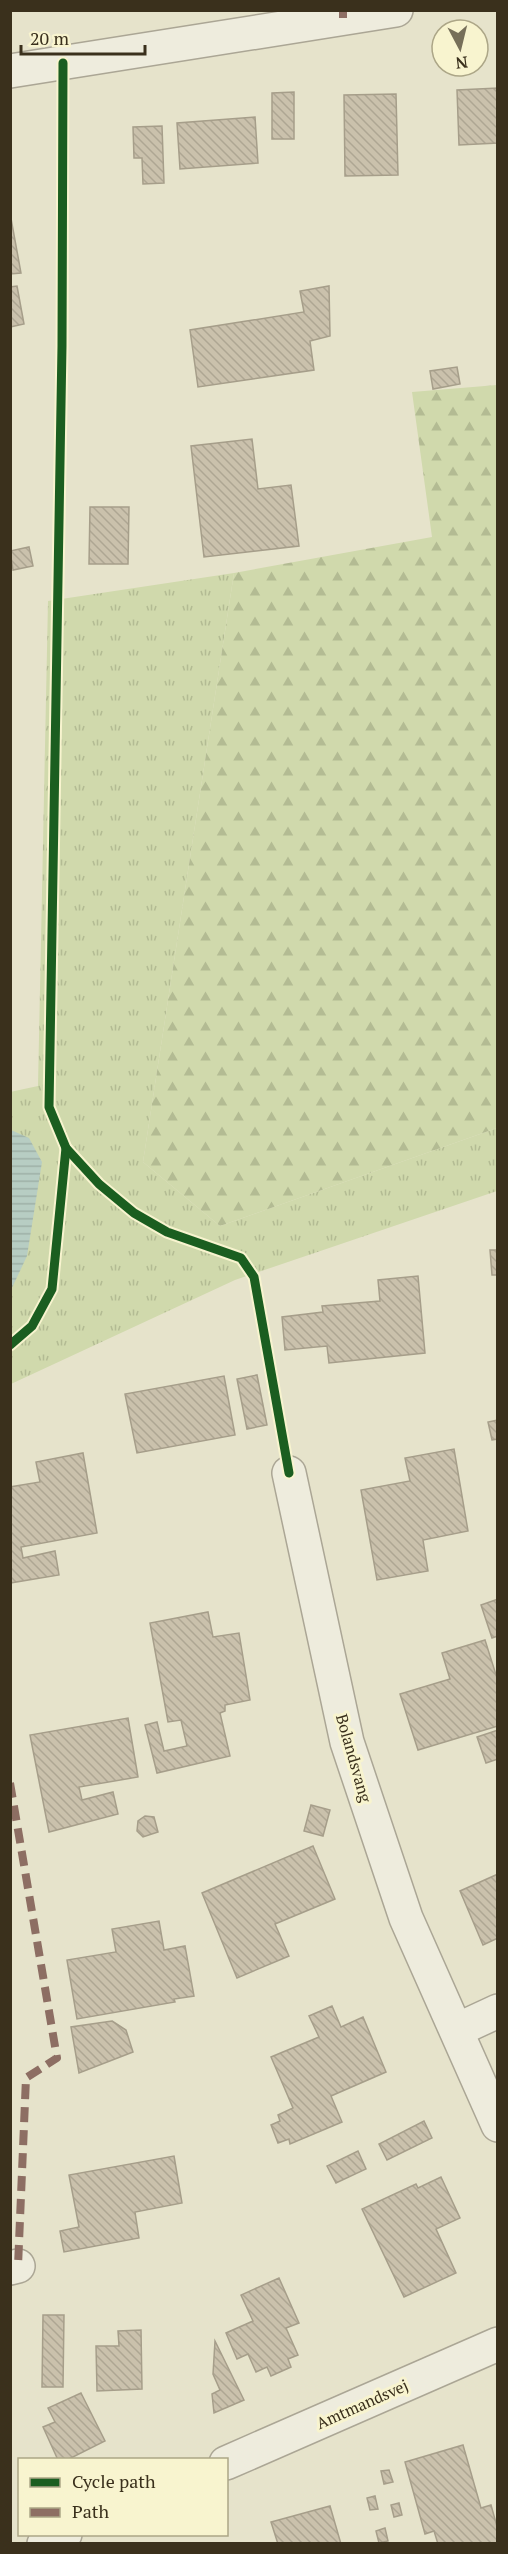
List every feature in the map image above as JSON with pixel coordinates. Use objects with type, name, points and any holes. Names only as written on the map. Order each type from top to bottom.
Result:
[{"type":"street","points":[[10,71],[396,10]]},
{"type":"street","name":"Bolandsvang","points":[[289,1473],[347,1742],[406,1918],[498,2125]]},
{"type":"street","points":[[457,2030],[498,2011]]},
{"type":"street","name":"Amtmandsvej","points":[[228,2462],[498,2344]]},
{"type":"street","points":[[44,2544],[63,2536]]},
{"type":"green space","points":[[497,385],[497,1128],[220,1226],[143,1162],[234,573],[432,537],[412,392]]},
{"type":"green space","points":[[234,573],[143,1162],[220,1226],[497,1128],[497,1191],[235,1280],[11,1384],[10,1092],[38,1086],[48,601]]},
{"type":"shaded area","points":[[11,1130],[29,1138],[42,1162],[27,1256],[11,1290]]},
{"type":"building","points":[[498,88],[498,143],[459,145],[457,90]]},
{"type":"building","points":[[294,92],[294,139],[272,139],[272,93]]},
{"type":"building","points":[[396,94],[398,175],[345,176],[344,95]]},
{"type":"building","points":[[255,117],[258,163],[180,169],[177,123]]},
{"type":"building","points":[[162,126],[164,183],[143,184],[142,158],[134,158],[133,127]]},
{"type":"building","points":[[10,213],[21,273],[10,274]]},
{"type":"building","points":[[17,286],[24,324],[10,327],[10,287]]},
{"type":"building","points":[[329,286],[330,336],[310,341],[314,370],[198,387],[190,330],[304,312],[300,291]]},
{"type":"building","points":[[457,367],[460,384],[433,389],[430,371]]},
{"type":"building","points":[[252,439],[258,489],[291,485],[299,546],[204,557],[191,446]]},
{"type":"building","points":[[90,507],[129,507],[128,564],[89,564]]},
{"type":"building","points":[[29,547],[33,566],[13,570],[10,551]]},
{"type":"building","points":[[490,1250],[498,1250],[498,1275],[492,1275]]},
{"type":"building","points":[[418,1276],[425,1353],[329,1363],[327,1346],[285,1350],[282,1317],[323,1312],[322,1306],[380,1301],[378,1280]]},
{"type":"building","points":[[257,1375],[267,1425],[247,1429],[237,1379]]},
{"type":"building","points":[[224,1376],[235,1435],[137,1453],[125,1394]]},
{"type":"building","points":[[498,1420],[498,1439],[492,1440],[488,1422]]},
{"type":"building","points":[[454,1449],[468,1531],[423,1540],[428,1571],[377,1580],[361,1490],[410,1481],[405,1458]]},
{"type":"building","points":[[83,1453],[97,1533],[21,1547],[23,1558],[55,1551],[59,1575],[10,1583],[10,1487],[40,1482],[36,1462]]},
{"type":"building","points":[[498,1599],[498,1636],[492,1638],[481,1605]]},
{"type":"building","points":[[208,1612],[213,1637],[239,1633],[250,1700],[225,1705],[225,1711],[220,1713],[230,1756],[157,1773],[145,1725],[157,1722],[164,1751],[187,1746],[181,1720],[168,1722],[150,1623]]},
{"type":"building","points":[[485,1640],[498,1681],[498,1726],[418,1750],[400,1694],[450,1679],[442,1653]]},
{"type":"building","points":[[128,1718],[138,1777],[79,1787],[82,1800],[113,1792],[118,1814],[49,1832],[30,1735]]},
{"type":"building","points":[[498,1730],[498,1759],[486,1763],[477,1737]]},
{"type":"building","points":[[311,1805],[330,1810],[323,1836],[304,1831]]},
{"type":"building","points":[[145,1816],[154,1817],[158,1832],[143,1837],[137,1831],[138,1821]]},
{"type":"building","points":[[313,1846],[335,1899],[275,1924],[289,1956],[237,1978],[202,1893]]},
{"type":"building","points":[[498,1874],[498,1938],[483,1945],[460,1891]]},
{"type":"building","points":[[159,1921],[164,1950],[185,1946],[194,1996],[174,1999],[175,2002],[77,2019],[67,1960],[116,1952],[112,1929]]},
{"type":"building","points":[[332,2006],[341,2027],[363,2017],[386,2072],[331,2096],[342,2122],[290,2144],[289,2139],[278,2143],[271,2125],[280,2121],[278,2115],[293,2108],[271,2057],[319,2037],[309,2016]]},
{"type":"building","points":[[112,2021],[126,2030],[133,2052],[79,2073],[71,2027]]},
{"type":"building","points":[[424,2121],[432,2138],[387,2160],[379,2144]]},
{"type":"building","points":[[358,2151],[366,2169],[336,2183],[327,2166]]},
{"type":"building","points":[[174,2156],[182,2203],[135,2212],[139,2238],[64,2252],[60,2231],[79,2227],[69,2175]]},
{"type":"building","points":[[441,2177],[460,2218],[436,2229],[456,2273],[404,2297],[362,2209],[416,2184],[418,2188]]},
{"type":"building","points":[[279,2278],[299,2323],[286,2328],[298,2355],[288,2359],[291,2367],[271,2376],[267,2367],[256,2372],[248,2354],[237,2359],[226,2333],[253,2321],[241,2295]]},
{"type":"building","points":[[43,2315],[64,2315],[63,2387],[42,2387]]},
{"type":"building","points":[[141,2330],[142,2389],[97,2391],[96,2346],[119,2346],[118,2331]]},
{"type":"building","points":[[215,2341],[244,2400],[214,2413],[212,2394],[220,2390],[213,2374]]},
{"type":"building","points":[[81,2393],[105,2441],[71,2458],[57,2458],[43,2427],[55,2422],[48,2408]]},
{"type":"building","points":[[463,2445],[481,2508],[491,2505],[498,2530],[498,2544],[438,2544],[434,2531],[425,2534],[405,2462]]},
{"type":"building","points":[[389,2470],[393,2482],[384,2484],[381,2471]]},
{"type":"building","points":[[375,2496],[378,2509],[370,2510],[367,2498]]},
{"type":"building","points":[[399,2503],[402,2515],[394,2517],[391,2505]]},
{"type":"building","points":[[330,2506],[341,2544],[278,2544],[271,2522]]},
{"type":"building","points":[[385,2528],[388,2541],[379,2543],[376,2531]]},
{"type":"marked path","points":[[343,10],[343,18]]},
{"type":"marked path","points":[[10,1783],[57,2058],[26,2078],[18,2266]]},
{"type":"cycle path","points":[[63,63],[62,346],[49,1107],[66,1148],[99,1184],[134,1213],[167,1232],[241,1258],[254,1277],[289,1473]]},
{"type":"cycle path","points":[[10,1345],[32,1326],[52,1289],[66,1148]]}]
